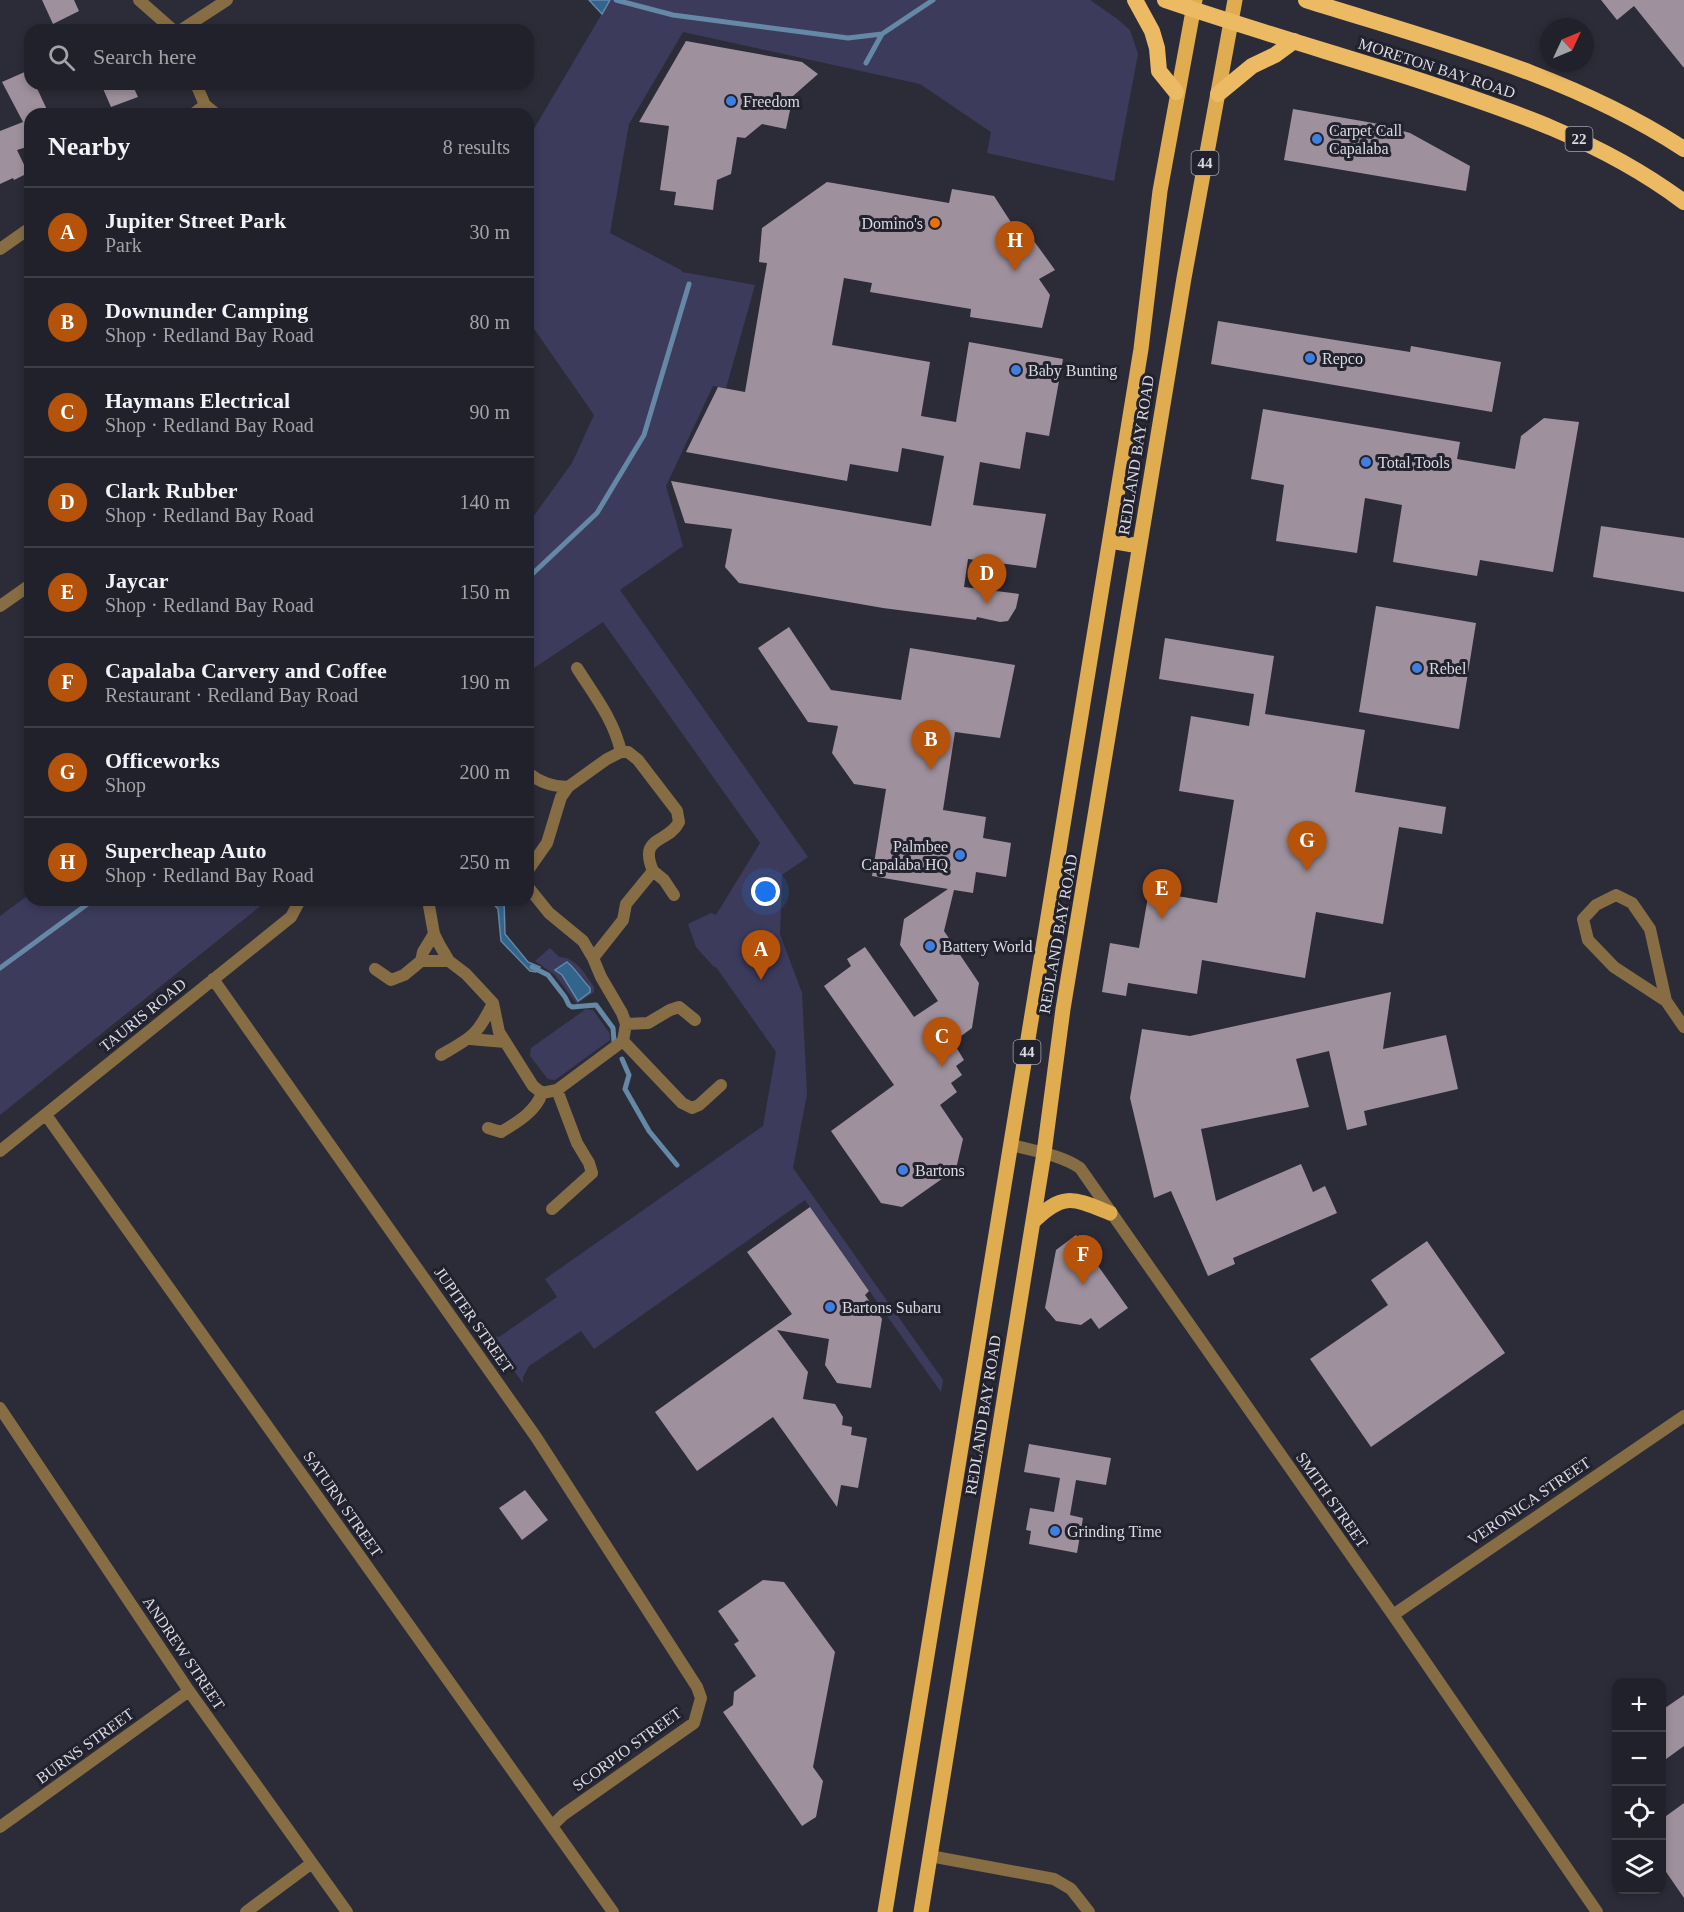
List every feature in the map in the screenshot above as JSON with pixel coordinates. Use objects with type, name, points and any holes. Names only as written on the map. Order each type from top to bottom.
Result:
[{"type":"highway","points":[[1135,0],[1152,31],[1159,71],[1176,92]]},
{"type":"highway","name":"MORETON BAY ROAD","points":[[1165,0],[1194,4],[1231,21],[1465,95],[1552,126],[1614,157],[1684,202]]},
{"type":"highway","name":"MORETON BAY ROAD","points":[[1306,0],[1533,72],[1604,103],[1684,149]]},
{"type":"highway","points":[[1218,94],[1252,66],[1275,55],[1294,41]]},
{"type":"main road","name":"REDLAND BAY ROAD","points":[[921,1912],[1044,1153],[1063,1009],[1139,546],[1184,278],[1235,0]]},
{"type":"main road","name":"REDLAND BAY ROAD","points":[[885,1912],[1141,349],[1158,202],[1176,92],[1194,4]]},
{"type":"main road","points":[[1110,541],[1139,546]]},
{"type":"main road","points":[[1033,1222],[1046,1209],[1067,1200],[1077,1201],[1110,1213]]},
{"type":"street","points":[[139,0],[166,24]]},
{"type":"street","points":[[190,24],[227,0]]},
{"type":"street","points":[[199,90],[209,108]]},
{"type":"street","points":[[202,108],[206,105]]},
{"type":"street","points":[[0,249],[24,232]]},
{"type":"street","points":[[0,606],[24,589]]},
{"type":"street","points":[[577,669],[609,718],[621,752]]},
{"type":"street","points":[[534,861],[547,843],[561,797],[568,787],[621,752],[628,752],[638,760],[677,811],[679,822],[676,828],[650,846],[647,859],[652,871],[664,880],[674,895]]},
{"type":"street","points":[[534,777],[554,786],[568,787]]},
{"type":"street","points":[[593,958],[623,920],[626,904],[652,871]]},
{"type":"street","points":[[429,906],[434,934],[449,961],[466,974],[493,1003],[499,1032],[533,1086],[542,1093],[557,1090],[623,1041],[626,1024],[583,941],[549,914],[534,895]]},
{"type":"street","points":[[1666,1001],[1614,968],[1588,940],[1583,919],[1596,905],[1616,895],[1632,903],[1650,929],[1666,1001],[1684,1027]]},
{"type":"street","name":"TAURIS ROAD","points":[[0,1151],[291,916],[297,906]]},
{"type":"street","points":[[375,969],[391,980],[404,975],[421,961],[428,941],[434,934]]},
{"type":"street","points":[[421,961],[449,961]]},
{"type":"street","name":"JUPITER STREET","points":[[213,979],[536,1437],[697,1687]]},
{"type":"street","points":[[441,1055],[470,1039],[481,1027],[493,1003]]},
{"type":"street","points":[[626,1024],[648,1023],[679,1007],[695,1020]]},
{"type":"street","points":[[470,1039],[505,1041]]},
{"type":"street","points":[[623,1041],[682,1103],[692,1108],[699,1105],[721,1085]]},
{"type":"street","points":[[552,1209],[592,1173],[589,1162],[577,1143],[557,1090]]},
{"type":"street","points":[[488,1128],[501,1132],[514,1125],[538,1104],[542,1093]]},
{"type":"street","name":"SATURN STREET","points":[[46,1115],[614,1912]]},
{"type":"street","name":"SMITH STREET","points":[[1012,1145],[1044,1153],[1080,1168],[1393,1615],[1597,1912]]},
{"type":"street","name":"ANDREW STREET","points":[[0,1408],[189,1691],[347,1912]]},
{"type":"street","name":"VERONICA STREET","points":[[1393,1615],[1684,1416]]},
{"type":"street","name":"SCORPIO STREET","points":[[552,1826],[563,1815],[694,1723],[701,1698],[697,1687]]},
{"type":"street","name":"BURNS STREET","points":[[1,1824],[189,1691]]},
{"type":"street","points":[[930,1856],[1054,1879],[1071,1889],[1089,1912]]},
{"type":"street","points":[[246,1912],[312,1863]]},
{"type":"shaded area","points":[[610,0],[1090,0],[1130,30],[1138,54],[1114,181],[987,153],[991,132],[920,84],[683,32],[629,124],[610,233],[682,272],[755,285],[726,388],[713,386],[666,486],[683,546],[620,590],[808,857],[782,875],[780,934],[802,993],[807,1094],[793,1168],[943,1380],[941,1392],[805,1200],[594,1349],[581,1331],[529,1366],[523,1377],[523,1383],[488,1335],[499,1337],[557,1297],[545,1279],[763,1126],[776,1052],[716,967],[696,947],[688,924],[711,913],[716,915],[760,843],[603,622],[534,668],[534,516],[572,463],[594,415],[534,329],[534,129]]},
{"type":"shaded area","points":[[24,898],[24,906],[261,906],[0,1115],[0,916]]},
{"type":"shaded area","points":[[550,948],[559,957],[571,960],[580,968],[594,987],[594,992],[577,1004],[555,975],[535,961]]},
{"type":"shaded area","points":[[586,1009],[593,1010],[610,1034],[610,1040],[555,1080],[548,1079],[530,1056],[531,1048]]},
{"type":"water","points":[[589,0],[610,0],[602,14]]},
{"type":"water","points":[[495,906],[504,906],[505,934],[528,962],[540,967],[536,972],[530,971],[501,941],[498,909]]},
{"type":"water","points":[[567,962],[590,988],[590,992],[578,1001],[562,975],[555,970]]},
{"type":"building","points":[[42,0],[74,0],[79,11],[53,24]]},
{"type":"building","points":[[1601,0],[1684,0],[1684,68],[1634,6],[1617,20]]},
{"type":"building","points":[[686,41],[802,62],[818,74],[793,96],[786,129],[762,124],[745,138],[737,137],[731,174],[717,180],[713,210],[674,205],[676,192],[660,190],[669,126],[639,122]]},
{"type":"building","points":[[24,72],[24,90],[38,90],[46,108],[24,108],[24,148],[17,150],[24,165],[24,175],[0,184],[0,131],[23,122],[2,82]]},
{"type":"building","points":[[104,90],[135,90],[138,97],[111,107]]},
{"type":"building","points":[[1293,109],[1379,124],[1410,133],[1470,166],[1466,191],[1284,160]]},
{"type":"building","points":[[827,182],[949,203],[952,189],[994,196],[1016,230],[1023,226],[1055,270],[1039,279],[1050,295],[1042,328],[970,317],[971,309],[870,292],[872,283],[844,278],[832,345],[930,362],[921,416],[956,422],[969,342],[1063,359],[1049,436],[1026,432],[1020,469],[980,462],[973,505],[1046,514],[1036,568],[968,559],[964,587],[1019,594],[1016,608],[1008,621],[1000,622],[977,617],[976,620],[883,608],[739,583],[725,567],[732,529],[685,523],[671,481],[931,526],[944,456],[902,448],[898,472],[850,464],[847,481],[686,452],[718,387],[745,392],[767,263],[759,262],[762,228]]},
{"type":"building","name":"Repco","points":[[1218,321],[1410,352],[1411,346],[1501,362],[1492,412],[1211,364]]},
{"type":"building","points":[[1263,409],[1460,442],[1457,459],[1515,469],[1521,436],[1544,418],[1579,422],[1553,572],[1480,560],[1477,576],[1393,562],[1402,505],[1365,498],[1357,553],[1276,541],[1284,485],[1251,479]]},
{"type":"building","points":[[1601,526],[1684,538],[1684,592],[1593,577]]},
{"type":"building","name":"Rebel","points":[[1376,606],[1476,623],[1459,729],[1359,712]]},
{"type":"building","points":[[789,627],[831,690],[901,700],[910,648],[1015,665],[1000,738],[955,732],[943,810],[986,817],[983,838],[1011,843],[1006,877],[976,872],[973,893],[954,890],[944,931],[979,983],[972,1028],[953,1042],[964,1060],[956,1066],[962,1075],[951,1083],[957,1092],[940,1105],[963,1139],[956,1169],[902,1207],[881,1203],[831,1131],[894,1085],[824,986],[851,966],[847,959],[865,947],[914,1017],[938,1001],[900,945],[904,919],[948,889],[872,876],[886,789],[854,784],[832,753],[838,726],[808,722],[758,648]]},
{"type":"building","points":[[1165,638],[1274,656],[1265,714],[1365,730],[1355,792],[1446,807],[1442,834],[1399,827],[1383,924],[1316,912],[1305,978],[1202,960],[1197,994],[1128,983],[1126,996],[1102,992],[1110,943],[1139,948],[1149,891],[1217,903],[1234,800],[1179,791],[1191,716],[1249,726],[1254,694],[1159,679]]},
{"type":"building","points":[[1391,992],[1383,1049],[1446,1035],[1458,1089],[1364,1111],[1367,1125],[1347,1130],[1329,1051],[1296,1059],[1309,1107],[1201,1129],[1216,1201],[1301,1164],[1313,1192],[1325,1186],[1337,1213],[1233,1258],[1235,1264],[1208,1276],[1171,1191],[1154,1198],[1130,1098],[1142,1029],[1190,1036]]},
{"type":"building","points":[[810,1207],[869,1291],[865,1295],[882,1319],[871,1388],[837,1383],[825,1365],[829,1339],[777,1330],[808,1372],[803,1399],[835,1404],[843,1417],[842,1425],[852,1427],[851,1435],[867,1438],[858,1488],[841,1485],[837,1507],[773,1417],[697,1471],[655,1412],[792,1314],[747,1252]]},
{"type":"building","points":[[1076,1235],[1128,1308],[1099,1329],[1091,1318],[1081,1325],[1056,1321],[1045,1308],[1056,1250]]},
{"type":"building","points":[[1427,1241],[1505,1353],[1371,1447],[1310,1359],[1388,1305],[1371,1280]]},
{"type":"building","points":[[1029,1444],[1111,1458],[1106,1485],[1076,1480],[1070,1515],[1083,1518],[1077,1553],[1029,1544],[1031,1531],[1026,1530],[1030,1508],[1054,1512],[1060,1478],[1024,1472]]},
{"type":"building","points":[[525,1490],[548,1520],[522,1540],[499,1508]]},
{"type":"building","points":[[763,1580],[784,1582],[835,1652],[813,1767],[823,1781],[816,1817],[802,1826],[723,1712],[733,1705],[734,1692],[756,1676],[734,1644],[739,1641],[718,1611]]},
{"type":"building","points":[[1684,1695],[1684,1746],[1666,1759],[1666,1732],[1666,1707]]},
{"type":"building","points":[[1684,1803],[1684,1898],[1666,1872],[1666,1816]]},
{"type":"waterway","points":[[616,0],[673,15],[848,38],[882,34]]},
{"type":"waterway","points":[[866,63],[882,34],[933,0]]},
{"type":"waterway","points":[[534,572],[597,513],[644,435],[689,284]]},
{"type":"waterway","points":[[0,968],[85,906]]},
{"type":"waterway","points":[[532,967],[548,975],[572,1007],[596,1005],[613,1028],[614,1041]]},
{"type":"waterway","points":[[622,1059],[629,1075],[625,1089],[649,1131],[677,1165]]},
{"type":"place","name":"Freedom","points":[[731,101]]},
{"type":"place","name":"Carpet Call Capalaba","points":[[1317,139]]},
{"type":"place","name":"Domino's","points":[[935,223]]},
{"type":"place","name":"Supercheap Auto","points":[[1015,271]]},
{"type":"place","name":"Repco","points":[[1310,358]]},
{"type":"place","name":"Baby Bunting","points":[[1016,370]]},
{"type":"place","name":"Total Tools","points":[[1366,462]]},
{"type":"place","name":"Clark Rubber","points":[[987,604]]},
{"type":"place","name":"Rebel","points":[[1417,668]]},
{"type":"place","name":"Downunder Camping","points":[[931,770]]},
{"type":"place","name":"Palmbee Capalaba HQ","points":[[960,855]]},
{"type":"place","name":"Officeworks","points":[[1307,871]]},
{"type":"place","name":"Jaycar","points":[[1162,919]]},
{"type":"place","name":"Battery World","points":[[930,946]]},
{"type":"place","name":"Jupiter Street Park","points":[[761,980]]},
{"type":"place","name":"Haymans Electrical","points":[[942,1067]]},
{"type":"place","name":"Bartons","points":[[903,1170]]},
{"type":"place","name":"Capalaba Carvery and Coffee","points":[[1083,1285]]},
{"type":"place","name":"Bartons Subaru","points":[[830,1307]]},
{"type":"place","name":"Grinding Time","points":[[1055,1531]]}]
